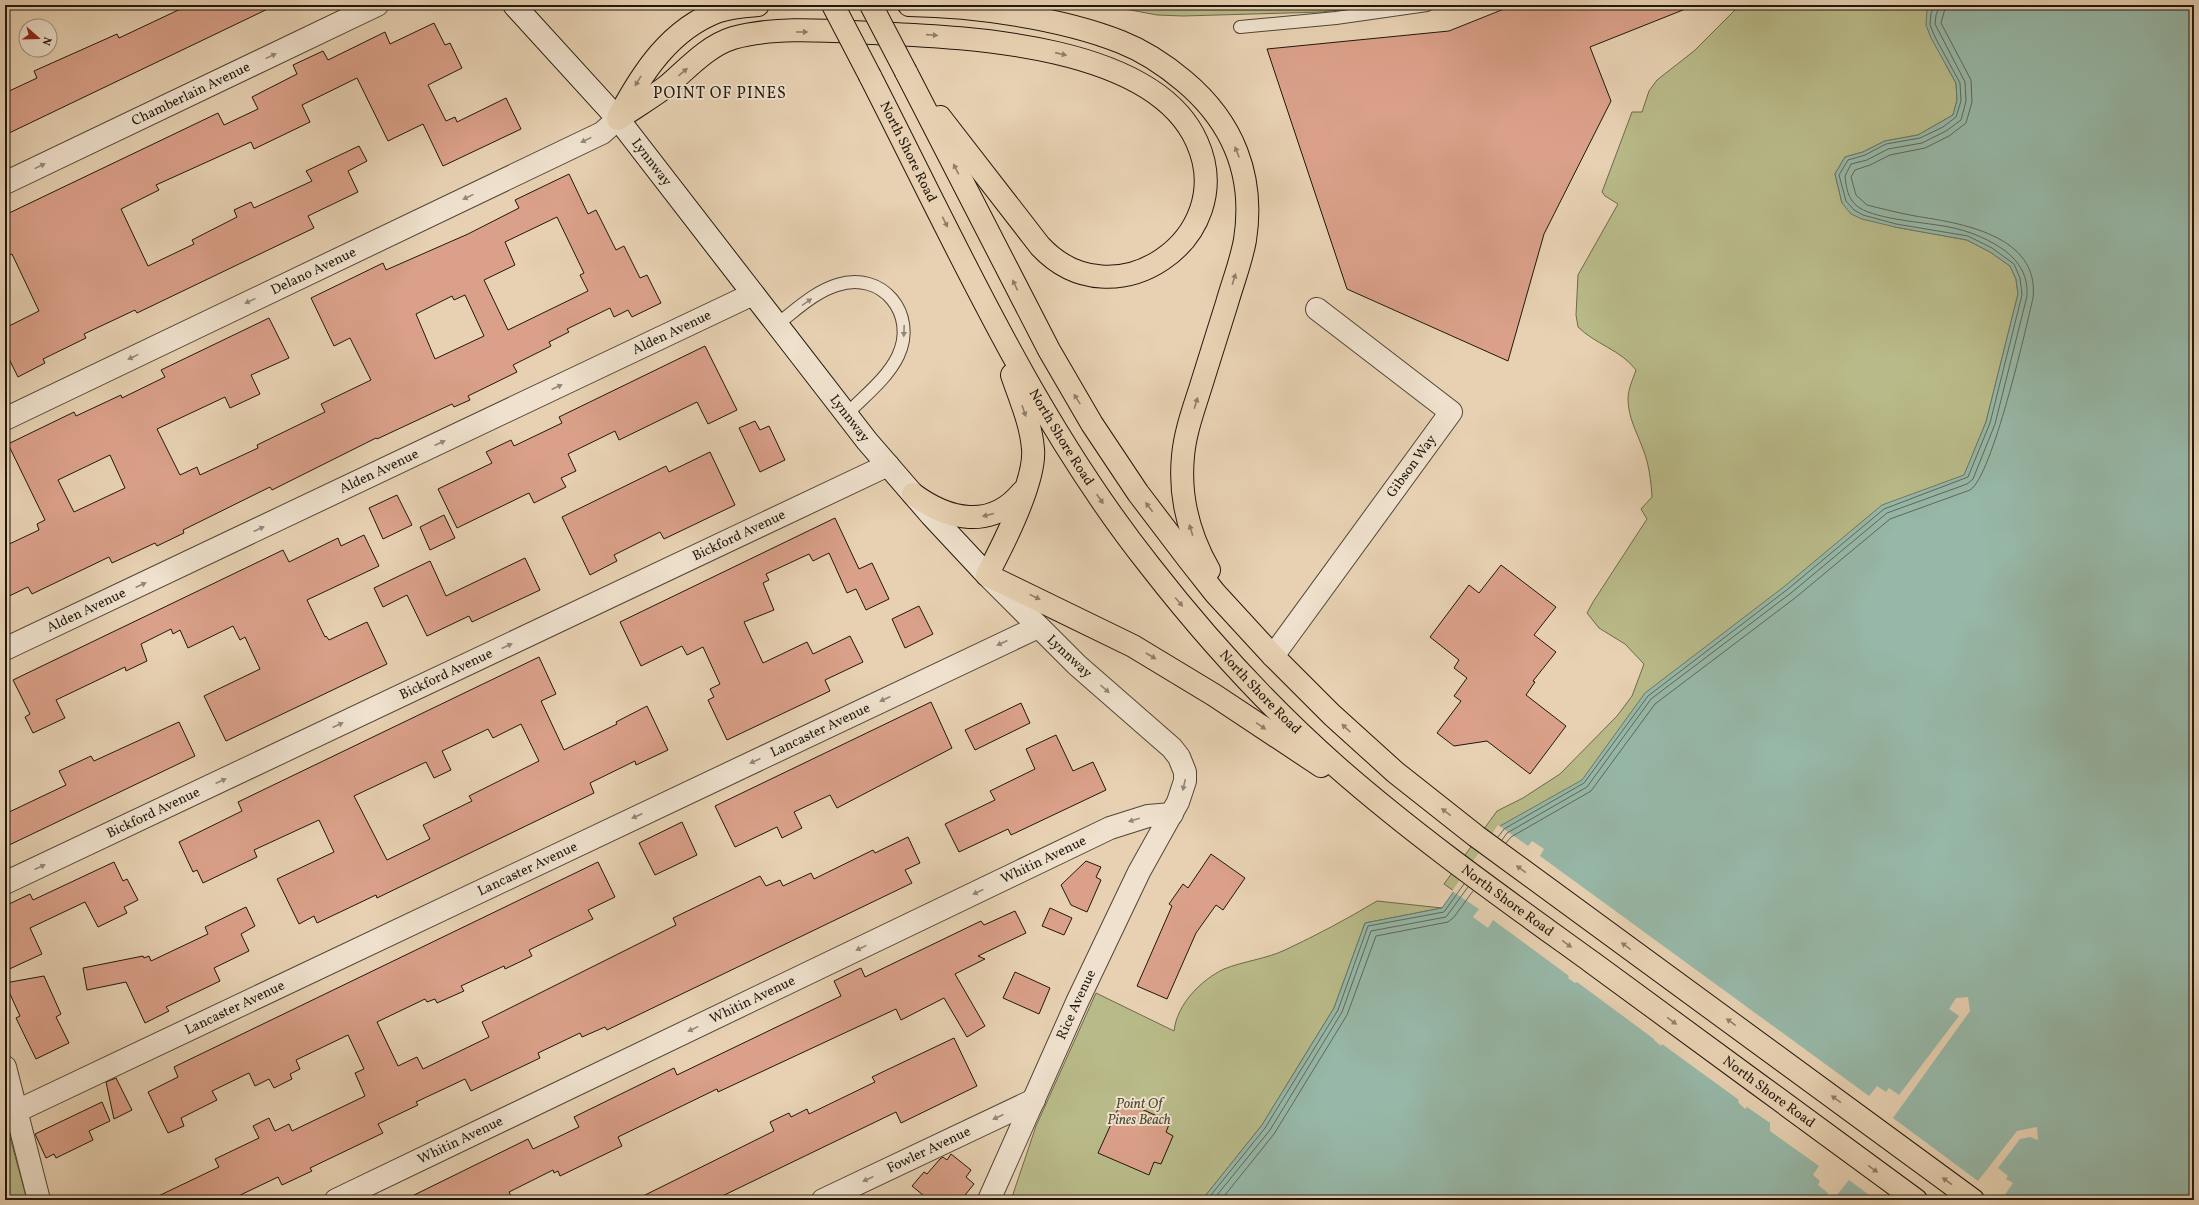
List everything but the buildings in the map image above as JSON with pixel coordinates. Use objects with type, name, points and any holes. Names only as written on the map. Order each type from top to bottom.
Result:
[{"type":"highway","points":[[618,119],[642,74],[661,52],[683,32],[720,11],[758,5]]},
{"type":"highway","name":"North Shore Road","points":[[833,5],[989,308],[1055,430],[1098,496],[1167,588],[1232,663],[1339,769],[1401,821],[1456,863],[1909,1195]]},
{"type":"highway","points":[[871,5],[1074,394],[1138,493],[1193,565],[1272,656],[1332,715],[1395,772],[1476,836],[1974,1200]]},
{"type":"highway","points":[[909,5],[954,8],[1015,16],[1075,28],[1122,42],[1150,57],[1184,80],[1211,106],[1226,129],[1238,155],[1245,181],[1247,195],[1247,227],[1240,259],[1187,433],[1183,458],[1182,486],[1188,518],[1197,547],[1216,583],[1244,625]]},
{"type":"highway","points":[[618,119],[665,87],[708,51],[730,39],[755,34],[842,32],[918,35],[980,40],[1040,49],[1082,59],[1124,75],[1161,99],[1186,124],[1197,142],[1204,173],[1204,195],[1193,227],[1181,244],[1166,258],[1145,270],[1134,274],[1116,277],[1098,276],[1080,273],[1063,266],[1040,246],[906,72]]},
{"type":"highway","points":[[989,308],[1029,424],[1033,462],[1028,483],[1003,544],[987,575],[1096,627],[1154,658],[1214,695],[1401,821]]},
{"type":"highway","points":[[913,494],[938,510],[962,516],[981,517],[1005,509],[1018,497],[1028,483]]},
{"type":"street","name":"Chamberlain Avenue","points":[[5,183],[377,5]]},
{"type":"street","name":"Lynnway","points":[[514,5],[618,119],[846,414],[913,494],[987,575],[1038,627],[1179,757],[1186,772],[1185,781],[1172,814]]},
{"type":"street","name":"Delano Avenue","points":[[5,419],[602,133],[618,119]]},
{"type":"street","name":"Alden Avenue","points":[[5,649],[753,294]]},
{"type":"street","name":"Gibson Way","points":[[1272,656],[1451,412],[1317,309]]},
{"type":"street","name":"Bickford Avenue","points":[[5,883],[888,465]]},
{"type":"street","name":"Lancaster Avenue","points":[[17,1111],[1038,627]]},
{"type":"street","name":"Rice Avenue","points":[[989,1200],[1078,1000],[1140,872],[1172,814]]},
{"type":"street","name":"Whitin Avenue","points":[[336,1200],[1110,828],[1136,819],[1172,814]]},
{"type":"street","points":[[5,1067],[39,1200]]},
{"type":"street","name":"Fowler Avenue","points":[[823,1200],[1034,1100]]},
{"type":"lane","points":[[1240,27],[1336,18],[1427,5]]},
{"type":"lane","points":[[776,325],[824,290],[837,284],[861,282],[882,290],[898,306],[904,326],[902,347],[897,357],[879,381],[846,414]]},
{"type":"green space","points":[[1104,5],[1378,5],[1322,12],[1183,16],[1157,15]]},
{"type":"green space","points":[[1740,5],[1933,5],[1927,11],[1946,65],[1956,83],[1957,100],[1953,115],[1918,135],[1885,141],[1863,152],[1845,157],[1835,174],[1842,203],[1895,227],[1967,240],[1990,252],[2010,266],[2016,279],[2018,294],[1986,422],[1964,476],[1475,906],[1444,884],[1497,811],[1523,798],[1560,774],[1617,716],[1632,696],[1644,664],[1625,644],[1599,628],[1587,613],[1647,519],[1641,509],[1652,497],[1647,461],[1633,425],[1628,406],[1629,392],[1636,370],[1623,357],[1592,338],[1578,327],[1576,315],[1578,275],[1618,204],[1605,196],[1602,192],[1632,112],[1642,112],[1649,91],[1657,80],[1694,51]]},
{"type":"green space","name":"Point Of Pines Beach","points":[[1377,901],[1442,908],[1365,923],[1334,1008],[1262,1125],[1202,1200],[1011,1200],[1036,1126],[1096,993],[1174,1031],[1176,1021],[1185,1002],[1199,986],[1215,974],[1232,966],[1270,956],[1285,950],[1332,927]]},
{"type":"green space","points":[[5,1119],[27,1200],[5,1200]]},
{"type":"water","points":[[1933,5],[2194,5],[2194,1200],[1202,1200],[1262,1125],[1334,1008],[1365,923],[1442,908],[1500,826],[1582,780],[1645,693],[1785,586],[1882,505],[1964,475],[1986,422],[2018,294],[2016,279],[2010,266],[1990,252],[1967,240],[1895,227],[1862,219],[1851,214],[1842,203],[1835,174],[1845,157],[1863,152],[1885,141],[1918,135],[1953,115],[1957,100],[1956,83],[1931,38],[1926,25],[1927,11]]},
{"type":"pier","points":[[1498,825],[1528,846],[1532,841],[1544,849],[1540,856],[1869,1096],[1877,1086],[1886,1092],[1889,1088],[1899,1095],[1959,1016],[1949,1009],[1956,998],[1968,997],[1970,1011],[1893,1118],[1978,1181],[2017,1131],[2037,1127],[2038,1140],[2030,1137],[2020,1139],[1998,1168],[2008,1176],[2006,1179],[2013,1183],[2004,1196],[2009,1200],[1876,1200],[1849,1180],[1833,1200],[1823,1200],[1828,1193],[1818,1185],[1820,1181],[1813,1175],[1819,1166],[1770,1131],[1770,1123],[1747,1107],[1745,1109],[1738,1102],[1739,1100],[1662,1044],[1661,1046],[1654,1039],[1577,982],[1575,983],[1568,978],[1569,976],[1493,920],[1488,928],[1473,917],[1479,909],[1452,891]]},
{"type":"district","name":"POINT OF PINES","points":[[720,94]]}]
